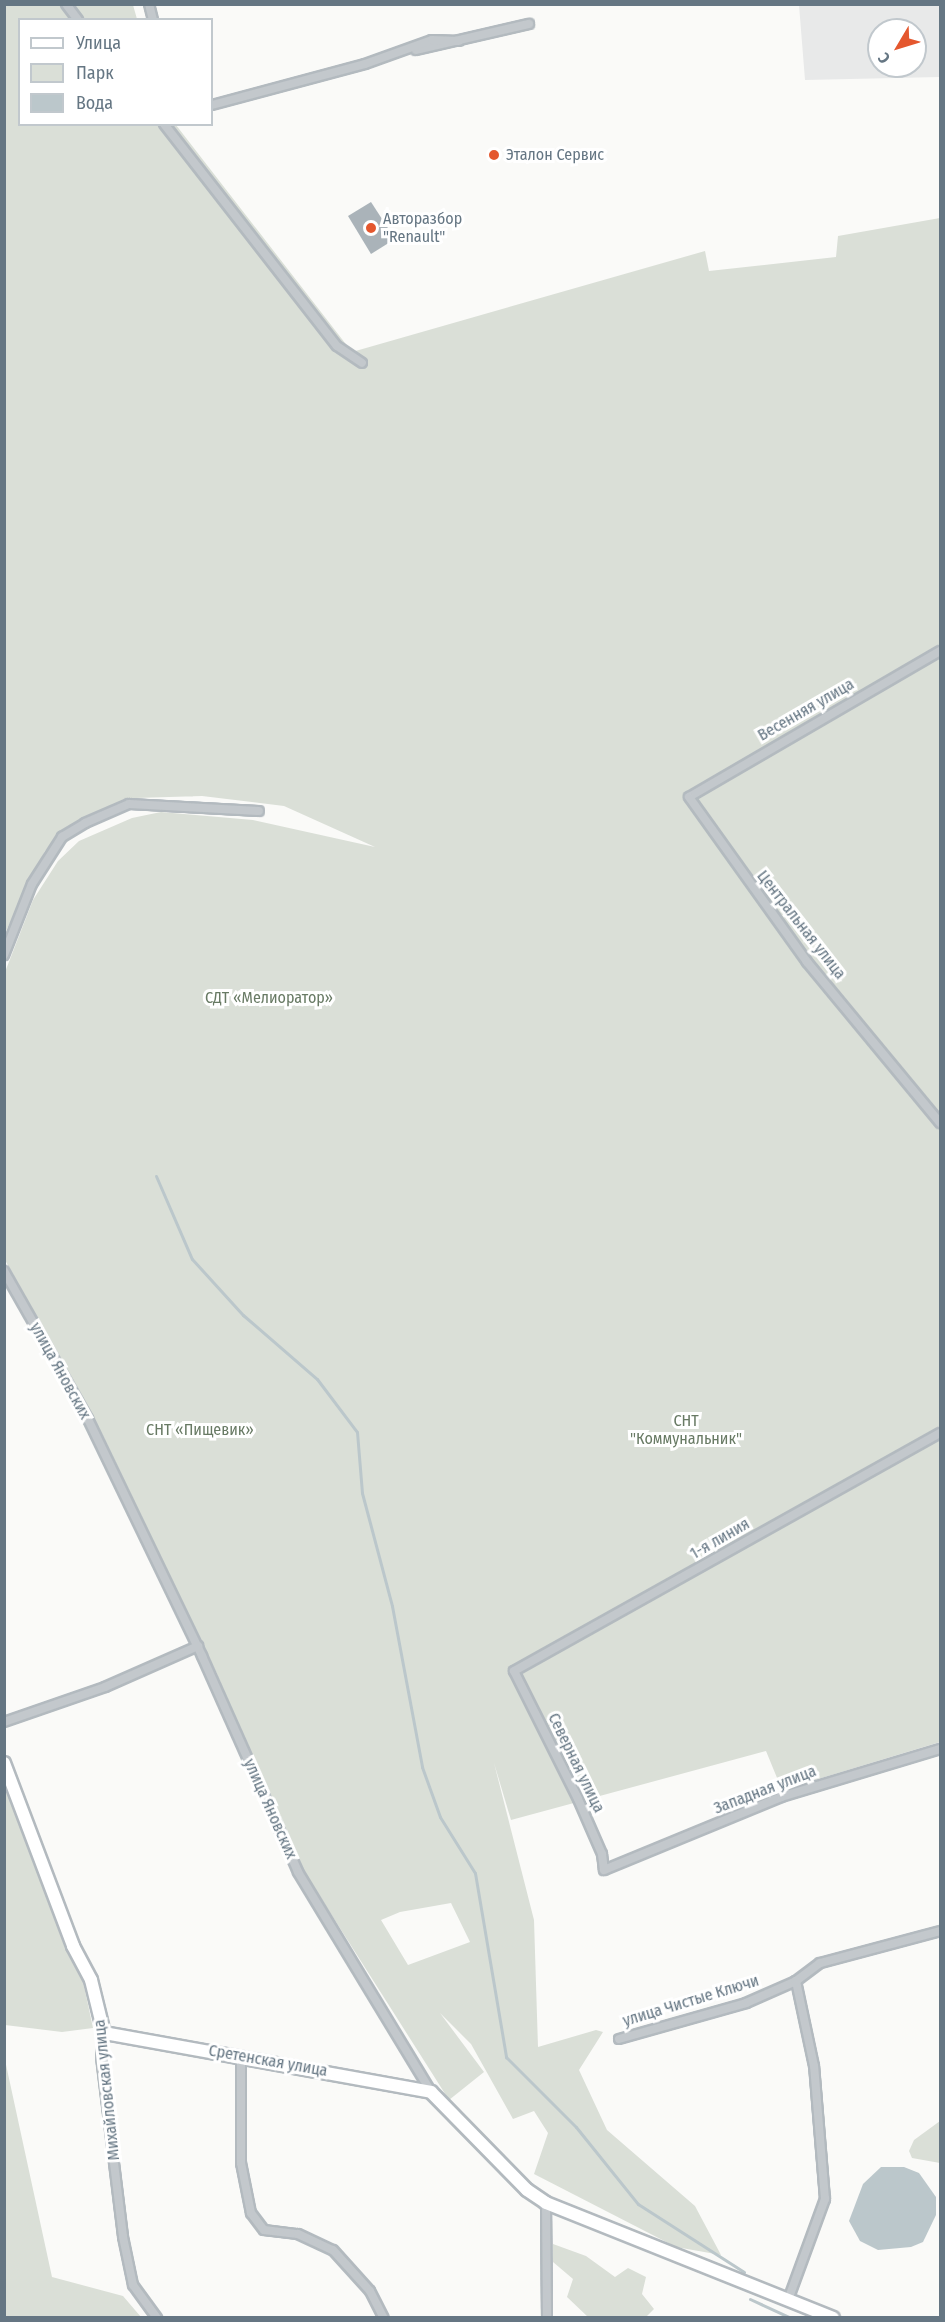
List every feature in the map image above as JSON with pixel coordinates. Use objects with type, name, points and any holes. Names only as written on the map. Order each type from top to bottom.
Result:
[{"type":"street","points":[[66,4],[76,18]]},
{"type":"street","points":[[213,105],[403,51],[432,40],[459,41],[529,24]]},
{"type":"street","points":[[166,126],[337,346],[362,363]]},
{"type":"street","name":"Весенняя улица","points":[[689,797],[940,651]]},
{"type":"street","name":"Центральная улица","points":[[689,797],[807,962],[940,1123]]},
{"type":"street","points":[[4,955],[32,884],[62,837],[85,823],[129,804],[259,811]]},
{"type":"street","name":"улица Яновских","points":[[4,1271],[87,1419],[198,1646],[298,1872],[431,2092],[527,2190],[546,2203],[833,2318]]},
{"type":"street","name":"1-я линия","points":[[514,1671],[940,1433]]},
{"type":"street","points":[[4,1722],[105,1687],[198,1646]]},
{"type":"street","name":"Северная улица","points":[[514,1671],[578,1798],[602,1854],[604,1870]]},
{"type":"street","name":"Западная улица","points":[[604,1870],[781,1797],[940,1749]]},
{"type":"street","name":"Михайловская улица","points":[[4,1763],[91,1980],[104,2032],[101,2057],[123,2237],[134,2285],[157,2318]]},
{"type":"street","name":"улица Чистые Ключи","points":[[619,2038],[746,2003],[796,1981],[819,1963],[940,1931]]},
{"type":"street","points":[[788,2300],[825,2199],[814,2066],[796,1981]]},
{"type":"street","name":"Сретенская улица","points":[[104,2032],[431,2092]]},
{"type":"street","points":[[241,2056],[241,2163],[251,2213],[264,2230],[298,2234],[333,2250],[370,2291],[384,2318]]},
{"type":"street","points":[[546,2203],[546,2318]]},
{"type":"shaded area","points":[[799,5],[940,5],[940,77],[927,77],[927,18],[867,18],[867,78],[895,78],[805,80]]},
{"type":"green space","points":[[5,5],[133,5],[137,18],[18,18],[18,126],[177,126],[352,352],[705,251],[709,271],[836,257],[838,236],[940,218],[940,1742],[782,1790],[766,1751],[511,1820],[494,1763],[534,1920],[538,2047],[596,2030],[603,2032],[579,2070],[607,2130],[695,2206],[721,2255],[676,2247],[534,2174],[548,2133],[534,2111],[513,2119],[471,2044],[440,2013],[484,2072],[449,2100],[298,1862],[216,1672],[104,1438],[5,1260],[5,972],[33,900],[58,861],[79,841],[132,818],[161,812],[253,820],[375,847],[284,806],[202,796],[136,798],[80,821],[45,851],[5,933]],"holes":[[[451,1903],[470,1942],[408,1965],[381,1920],[400,1912]]]},
{"type":"green space","points":[[4,1777],[83,1981],[93,2028],[62,2032],[5,2025]]},
{"type":"green space","points":[[5,2060],[52,2277],[123,2296],[141,2317],[5,2317]]},
{"type":"green space","points":[[940,2121],[940,2163],[912,2158],[909,2151],[914,2140]]},
{"type":"green space","points":[[553,2244],[586,2256],[615,2277],[628,2268],[646,2277],[642,2294],[654,2309],[646,2317],[588,2317],[567,2297],[573,2279],[553,2262]]},
{"type":"water","points":[[881,2167],[904,2167],[919,2173],[936,2197],[936,2215],[923,2242],[911,2247],[878,2250],[860,2241],[849,2221],[863,2184]]},
{"type":"building","name":"Авторазбор \"Renault\"","points":[[371,202],[395,239],[371,254],[348,216]]},
{"type":"waterway","points":[[156,1176],[192,1259],[243,1315],[317,1379],[357,1432],[362,1493],[392,1606],[422,1767],[440,1817],[475,1873],[506,2057],[576,2127],[638,2204],[744,2272]]},
{"type":"waterway","points":[[750,2299],[791,2318]]},
{"type":"place","name":"Эталон Сервис","points":[[494,155]]},
{"type":"place","name":"Авторазбор \"Renault\"","points":[[371,228]]},
{"type":"park label","name":"СДТ «Мелиоратор»","points":[[269,998]]},
{"type":"park label","name":"СНТ «Пищевик»","points":[[200,1430]]},
{"type":"park label","name":"СНТ \"Коммунальник\"","points":[[686,1430]]}]
